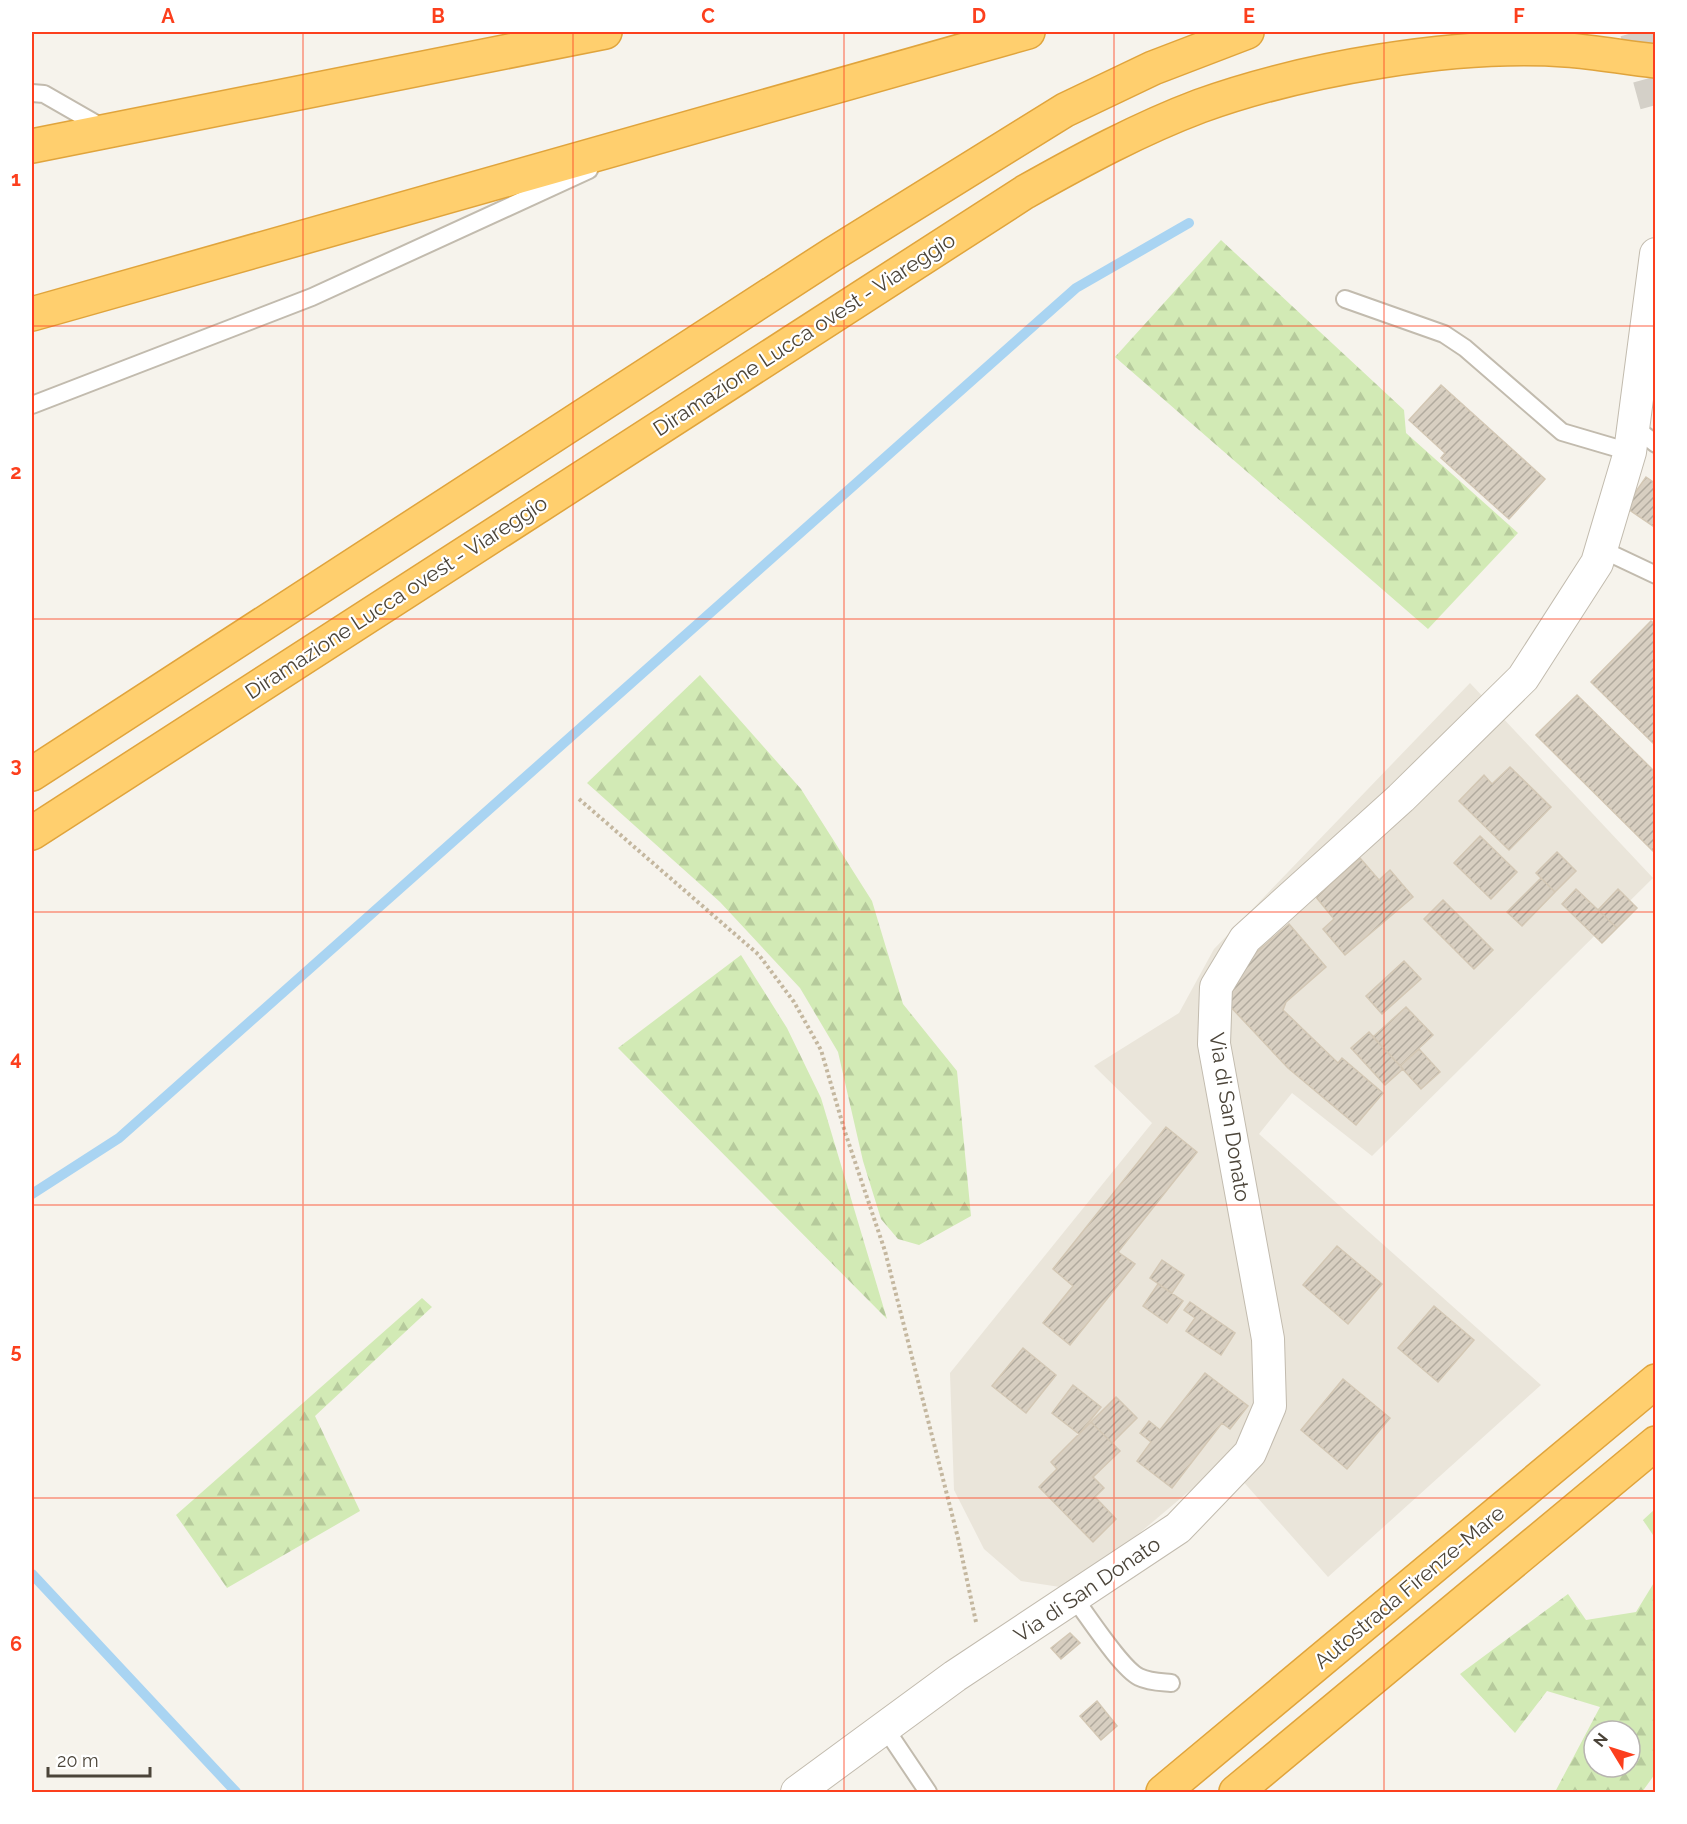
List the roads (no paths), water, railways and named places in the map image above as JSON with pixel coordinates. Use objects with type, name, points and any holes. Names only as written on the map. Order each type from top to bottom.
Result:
[{"type":"highway","points":[[32,146],[605,32]]},
{"type":"highway","points":[[32,314],[1028,32]]},
{"type":"highway","points":[[32,774],[833,254],[1065,110],[1153,68],[1247,32]]},
{"type":"highway","name":"Diramazione Lucca ovest - Viareggio","points":[[32,833],[1025,192],[1129,136],[1200,106],[1370,63],[1470,51],[1564,50],[1656,61]]},
{"type":"highway","points":[[32,841],[141,762]]},
{"type":"highway","points":[[1567,1456],[1656,1367]]},
{"type":"highway","name":"Autostrada Firenze-Mare","points":[[1163,1792],[1656,1381]]},
{"type":"highway","points":[[1236,1792],[1656,1443]]},
{"type":"street","name":"Via di San Donato","points":[[797,1792],[984,1658],[1178,1528],[1250,1453],[1270,1406],[1268,1339],[1214,1044],[1216,987],[1245,939],[1401,798],[1523,678],[1597,563],[1640,441],[1655,272]]},
{"type":"lane","points":[[32,93],[44,94],[108,131]]},
{"type":"lane","points":[[32,405],[312,297],[666,135]]},
{"type":"lane","points":[[1345,299],[1444,334],[1465,348],[1562,432],[1640,441]]},
{"type":"lane","points":[[1601,549],[1656,575]]},
{"type":"lane","points":[[1074,1598],[1126,1666],[1137,1676],[1154,1682],[1171,1683]]},
{"type":"lane","points":[[885,1728],[928,1792]]},
{"type":"waterway","points":[[32,1194],[119,1138],[1076,288],[1189,223]]},
{"type":"waterway","points":[[32,1574],[236,1792]]},
{"type":"tunnel","points":[[1636,32],[1656,105]]}]
